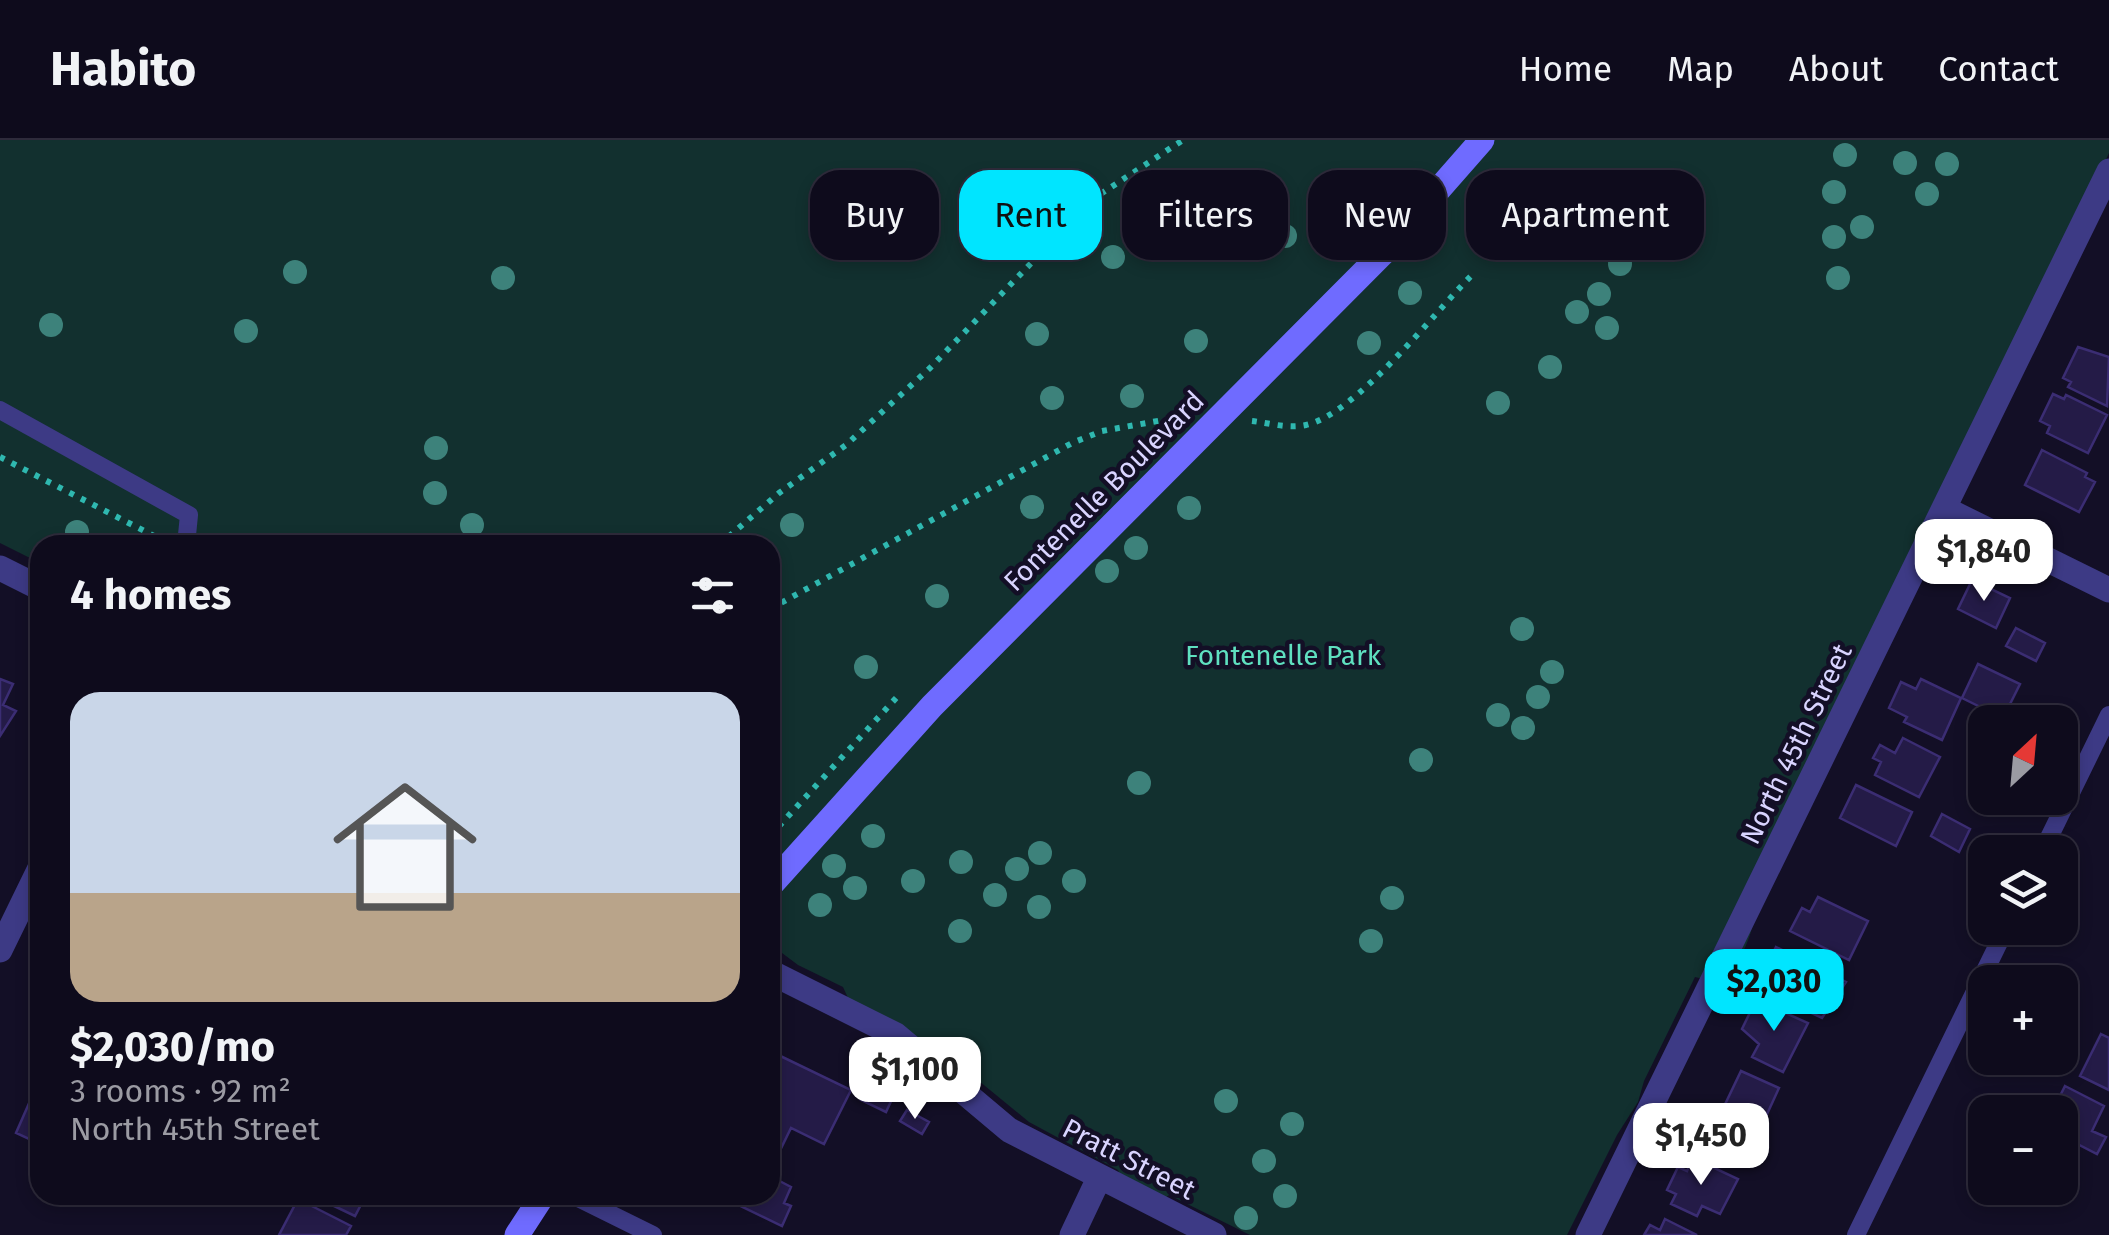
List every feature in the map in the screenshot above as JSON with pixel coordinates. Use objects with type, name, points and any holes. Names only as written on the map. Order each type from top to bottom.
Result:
[{"type":"main road","name":"Fontenelle Boulevard","points":[[780,875],[932,706],[1382,254],[1482,140]]},
{"type":"main road","points":[[517,1235],[536,1205]]},
{"type":"street","name":"North 45th Street","points":[[1588,1235],[2109,172]]},
{"type":"street","points":[[1946,509],[2109,590]]},
{"type":"street","points":[[0,568],[30,583]]},
{"type":"street","points":[[0,950],[30,888]]},
{"type":"street","name":"Pratt Street","points":[[780,977],[896,1035],[1010,1130],[1214,1235]]},
{"type":"street","points":[[1072,1235],[1099,1178]]},
{"type":"lane","points":[[0,410],[189,515],[187,535]]},
{"type":"lane","points":[[2050,835],[2109,715]]},
{"type":"lane","points":[[1856,1235],[1998,945]]},
{"type":"lane","points":[[592,1205],[652,1235]]},
{"type":"path","points":[[732,535],[846,444],[919,378],[1093,199],[1184,140]]},
{"type":"path","points":[[780,604],[1072,443],[1134,424],[1221,416],[1285,426],[1307,425],[1328,416],[1387,366],[1472,276]]},
{"type":"path","points":[[0,457],[152,535]]},
{"type":"green space","name":"Fontenelle Park","points":[[0,140],[2109,140],[2109,153],[1760,891],[1743,952],[1720,983],[1695,977],[1644,1081],[1638,1102],[1567,1235],[1250,1235],[1169,1195],[1165,1198],[1121,1178],[1118,1170],[1029,1122],[968,1072],[958,1071],[848,998],[843,987],[780,952],[780,535],[30,535],[30,558],[0,543]]},
{"type":"building","points":[[2078,347],[2109,357],[2107,406],[2068,387],[2071,382],[2063,378]]},
{"type":"building","points":[[2053,394],[2064,399],[2066,395],[2107,415],[2088,453],[2047,433],[2050,426],[2040,421]]},
{"type":"building","points":[[2042,450],[2087,473],[2085,477],[2095,482],[2079,512],[2025,485]]},
{"type":"building","points":[[1972,580],[2010,598],[1996,628],[1958,609]]},
{"type":"building","points":[[2016,628],[2045,643],[2036,661],[2006,646]]},
{"type":"building","points":[[1978,664],[2020,684],[2010,705],[1976,705],[1962,698]]},
{"type":"building","points":[[0,679],[13,684],[3,705],[16,711],[0,736]]},
{"type":"building","points":[[1921,679],[1961,698],[1942,740],[1904,722],[1907,717],[1889,708],[1901,682],[1916,689]]},
{"type":"building","points":[[1903,738],[1940,757],[1919,797],[1875,775],[1881,762],[1873,758],[1880,745],[1895,753]]},
{"type":"building","points":[[1856,785],[1912,812],[1896,846],[1840,818]]},
{"type":"building","points":[[1942,814],[1970,829],[1959,852],[1931,836]]},
{"type":"building","points":[[1818,897],[1868,921],[1849,960],[1790,931],[1802,908],[1810,912]]},
{"type":"building","points":[[1776,947],[1846,982],[1822,1018],[1770,993],[1777,979],[1763,972]]},
{"type":"building","points":[[1756,1000],[1808,1023],[1783,1072],[1752,1057],[1759,1044],[1742,1029]]},
{"type":"building","points":[[2101,1034],[2109,1038],[2109,1090],[2080,1076]]},
{"type":"building","points":[[780,1056],[851,1090],[824,1144],[791,1128],[780,1151]]},
{"type":"building","points":[[875,1070],[900,1082],[886,1112],[861,1100]]},
{"type":"building","points":[[1741,1071],[1779,1088],[1757,1136],[1719,1117]]},
{"type":"building","points":[[2065,1086],[2104,1106],[2092,1131],[2106,1137],[2097,1154],[2078,1144],[2078,1095],[2060,1095]]},
{"type":"building","points":[[30,1101],[30,1139],[16,1133]]},
{"type":"building","points":[[907,1110],[929,1122],[922,1134],[900,1121]]},
{"type":"building","points":[[1693,1158],[1738,1179],[1720,1214],[1702,1206],[1697,1216],[1671,1204],[1676,1194],[1667,1190],[1678,1167],[1687,1171]]},
{"type":"building","points":[[780,1181],[791,1187],[784,1203],[791,1206],[782,1226],[739,1205],[780,1205]]},
{"type":"building","points":[[295,1205],[310,1205],[351,1226],[346,1235],[279,1235]]},
{"type":"building","points":[[332,1205],[361,1205],[355,1216]]},
{"type":"building","points":[[1665,1219],[1697,1235],[1644,1235],[1650,1225],[1660,1230]]}]
